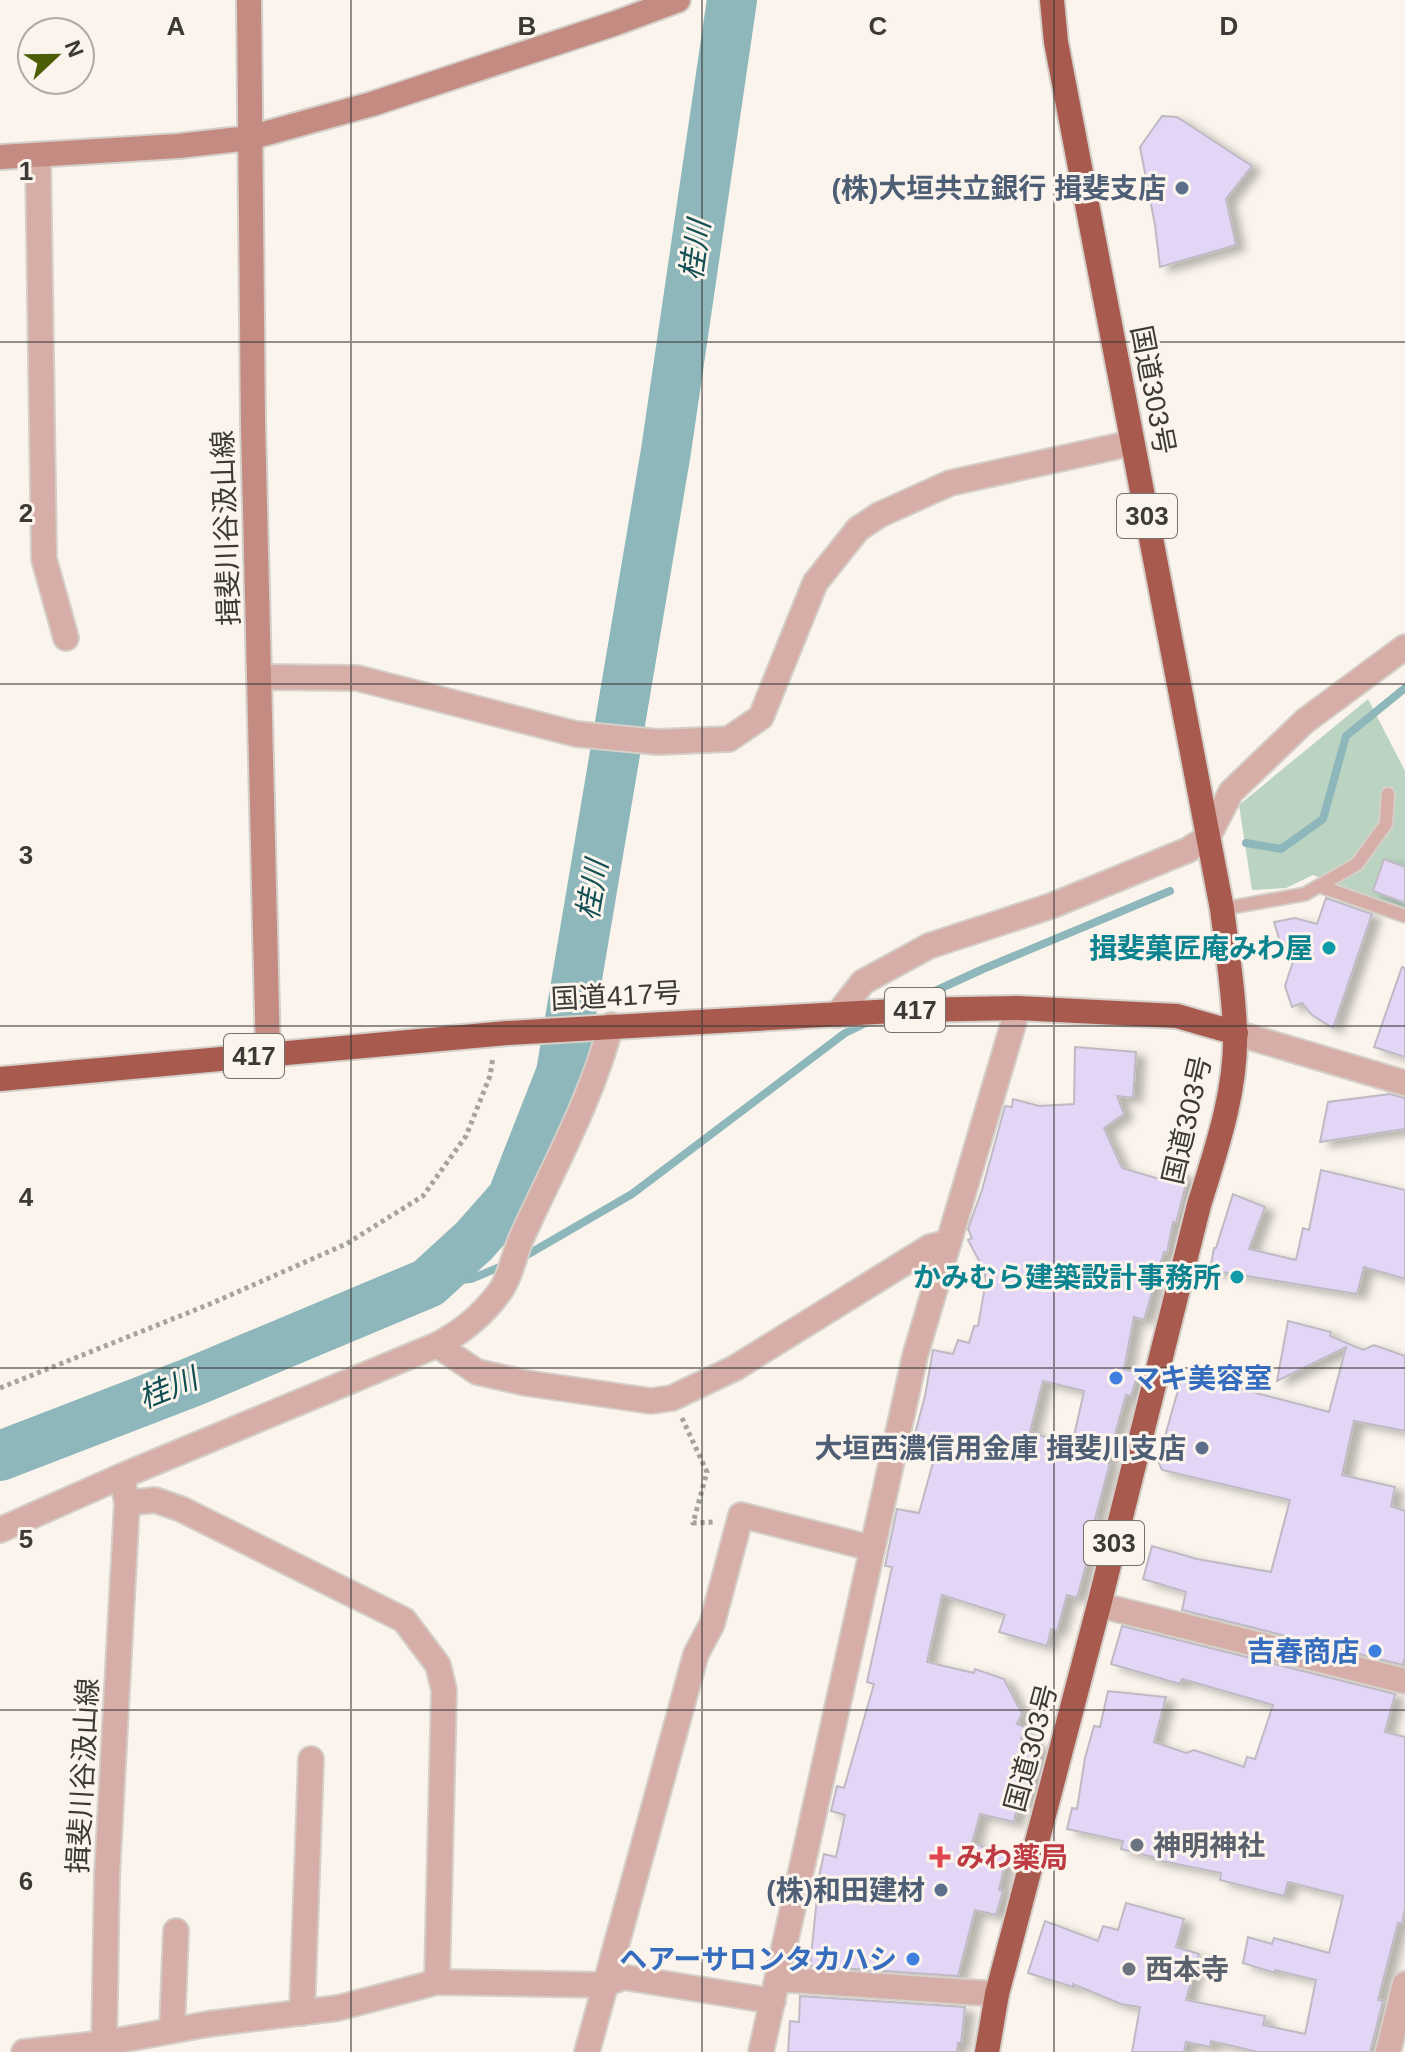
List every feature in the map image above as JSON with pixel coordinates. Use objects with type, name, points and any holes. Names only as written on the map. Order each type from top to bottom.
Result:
[{"type":"highway","name":"国道303号","points":[[987,2052],[997,1994],[1217,1145],[1230,1089],[1236,1033],[1222,909],[1056,42],[1052,0]]},
{"type":"highway","name":"国道417号","points":[[0,1079],[601,1026],[1018,1008],[1177,1016],[1236,1033]]},
{"type":"street","name":"揖斐川谷汲山線","points":[[249,0],[249,138],[268,1055]]},
{"type":"street","points":[[0,157],[178,146],[249,138],[386,100],[678,0]]},
{"type":"street","points":[[38,155],[44,559],[66,638]]},
{"type":"street","points":[[260,677],[357,678],[576,734],[649,742],[729,739],[761,717],[815,583],[858,529],[879,515],[950,483],[1132,443]]},
{"type":"street","points":[[837,1015],[863,982],[929,946],[1051,906],[1188,850],[1208,837],[1231,792],[1305,721],[1405,647]]},
{"type":"street","points":[[761,2052],[915,1356],[1018,1008]]},
{"type":"street","points":[[0,1530],[462,1332],[502,1288],[520,1241],[601,1066],[601,1026]]},
{"type":"street","points":[[1236,1033],[1405,1083]]},
{"type":"street","points":[[437,1345],[477,1372],[526,1383],[651,1401],[672,1398],[735,1368],[930,1247],[949,1242]]},
{"type":"street","name":"揖斐川谷汲山線","points":[[104,2047],[107,1875],[127,1503],[122,1476]]},
{"type":"street","points":[[127,1503],[155,1500],[181,1509],[404,1620],[438,1665],[444,1690],[437,1982]]},
{"type":"street","points":[[587,2052],[696,1654],[712,1624],[741,1515],[871,1548]]},
{"type":"street","points":[[1099,1605],[1405,1681]]},
{"type":"street","points":[[302,2013],[311,1759]]},
{"type":"street","points":[[172,2030],[176,1931]]},
{"type":"street","points":[[24,2052],[104,2047],[172,2030],[338,2008],[437,1982],[604,1985],[623,1977],[775,1990],[997,1994]]},
{"type":"street","points":[[1392,2051],[1405,1984]]},
{"type":"lane","points":[[1222,909],[1305,894],[1357,864],[1386,824],[1388,794]]},
{"type":"lane","points":[[1319,886],[1405,916]]},
{"type":"path","points":[[0,1388],[210,1304],[346,1244],[423,1196],[466,1136],[490,1076],[502,1033]]},
{"type":"path","points":[[672,1398],[707,1472],[693,1523],[740,1521]]},
{"type":"green space","points":[[1368,699],[1405,771],[1405,909],[1313,875],[1286,888],[1252,890],[1239,805]]},
{"type":"building","points":[[1162,116],[1177,117],[1252,166],[1226,199],[1236,245],[1160,267],[1140,147]]},
{"type":"building","points":[[1384,859],[1405,867],[1405,903],[1373,891]]},
{"type":"building","name":"揖斐菓匠庵みわ屋","points":[[1326,898],[1372,914],[1333,1028],[1312,1015],[1302,1003],[1292,1007],[1285,986],[1300,940],[1281,945],[1274,922],[1295,918],[1317,924]]},
{"type":"building","points":[[1402,967],[1405,968],[1405,1057],[1374,1047]]},
{"type":"building","points":[[1075,1047],[1136,1052],[1133,1098],[1117,1096],[1124,1114],[1104,1128],[1122,1168],[1159,1179],[1162,1167],[1188,1176],[1167,1253],[1164,1252],[1144,1320],[1134,1317],[1124,1369],[1138,1373],[1131,1396],[1126,1395],[1107,1463],[1110,1463],[1095,1519],[1098,1520],[1077,1598],[1067,1595],[1057,1631],[1051,1629],[1047,1646],[999,1632],[1005,1615],[942,1595],[927,1662],[974,1673],[975,1669],[1004,1679],[1022,1714],[1017,1724],[1025,1727],[1021,1739],[1042,1745],[1025,1805],[1018,1803],[1014,1822],[980,1814],[972,1843],[1007,1855],[999,1890],[1003,1891],[996,1915],[975,1910],[958,1976],[810,1966],[821,1882],[818,1881],[824,1854],[836,1857],[845,1815],[831,1811],[837,1786],[844,1788],[874,1684],[867,1682],[892,1567],[885,1566],[897,1509],[919,1513],[937,1448],[913,1441],[933,1350],[953,1354],[958,1340],[969,1343],[974,1326],[978,1326],[986,1281],[984,1270],[968,1240],[972,1238],[968,1229],[1005,1106],[1012,1107],[1013,1099],[1039,1106],[1074,1104]],"holes":[[[1043,1381],[1084,1391],[1072,1445],[1030,1432]]]},
{"type":"building","points":[[1390,1094],[1405,1098],[1405,1129],[1320,1142],[1328,1102]]},
{"type":"building","points":[[1321,1170],[1405,1190],[1405,1279],[1364,1267],[1357,1294],[1210,1270],[1214,1248],[1233,1194],[1265,1207],[1249,1249],[1296,1260],[1303,1228],[1309,1230]]},
{"type":"building","points":[[1288,1321],[1331,1332],[1330,1336],[1363,1350],[1374,1345],[1405,1356],[1405,1431],[1354,1421],[1342,1475],[1395,1487],[1391,1506],[1405,1511],[1403,1665],[1182,1610],[1186,1592],[1143,1579],[1152,1546],[1197,1559],[1271,1572],[1290,1500],[1162,1470],[1158,1461],[1182,1376],[1232,1392],[1233,1387],[1329,1412],[1346,1347],[1277,1381]]},
{"type":"building","points":[[1122,1626],[1395,1694],[1385,1732],[1405,1737],[1405,1909],[1402,1924],[1398,1923],[1378,2000],[1383,2001],[1370,2052],[1258,2052],[1211,2041],[1210,2047],[1186,2042],[1184,2052],[1132,2052],[1140,2007],[1121,2004],[1073,1984],[1073,1987],[1028,1973],[1045,1921],[1098,1941],[1103,1926],[1118,1930],[1126,1903],[1184,1919],[1176,1947],[1199,1954],[1186,2000],[1265,2016],[1263,2025],[1305,2034],[1316,1980],[1275,1970],[1275,1973],[1243,1963],[1248,1937],[1272,1944],[1274,1938],[1329,1953],[1343,1896],[1288,1882],[1284,1896],[1220,1880],[1221,1873],[1152,1859],[1121,1849],[1123,1841],[1067,1829],[1072,1808],[1077,1809],[1085,1758],[1094,1726],[1100,1727],[1108,1691],[1166,1697],[1154,1742],[1186,1753],[1194,1750],[1244,1767],[1247,1757],[1255,1759],[1273,1705],[1182,1679],[1180,1684],[1111,1664]]},
{"type":"building","points":[[800,1996],[965,2007],[961,2043],[958,2043],[957,2052],[788,2052],[790,2021],[799,2022]]},
{"type":"waterway","name":"桂川","points":[[0,1456],[192,1382],[428,1283],[474,1241],[512,1198],[561,1073],[666,451],[732,0]]},
{"type":"waterway","points":[[1246,843],[1281,849],[1323,819],[1346,736],[1405,688]]},
{"type":"waterway","points":[[913,1001],[1170,891]]},
{"type":"waterway","points":[[520,1259],[632,1194],[845,1033],[872,1020]]},
{"type":"waterway","points":[[428,1283],[471,1279],[507,1264]]},
{"type":"place","name":"(株)大垣共立銀行 揖斐支店","points":[[1182,188]]},
{"type":"place","name":"揖斐菓匠庵みわ屋","points":[[1329,948]]},
{"type":"place","name":"かみむら建築設計事務所","points":[[1237,1277]]},
{"type":"place","name":"マキ美容室","points":[[1116,1378]]},
{"type":"place","name":"大垣西濃信用金庫 揖斐川支店","points":[[1202,1448]]},
{"type":"place","name":"吉春商店","points":[[1375,1651]]},
{"type":"place","name":"神明神社","points":[[1137,1845]]},
{"type":"place","name":"みわ薬局","points":[[940,1857]]},
{"type":"place","name":"(株)和田建材","points":[[941,1890]]},
{"type":"place","name":"ヘアーサロンタカハシ","points":[[913,1959]]},
{"type":"place","name":"西本寺","points":[[1129,1969]]}]
